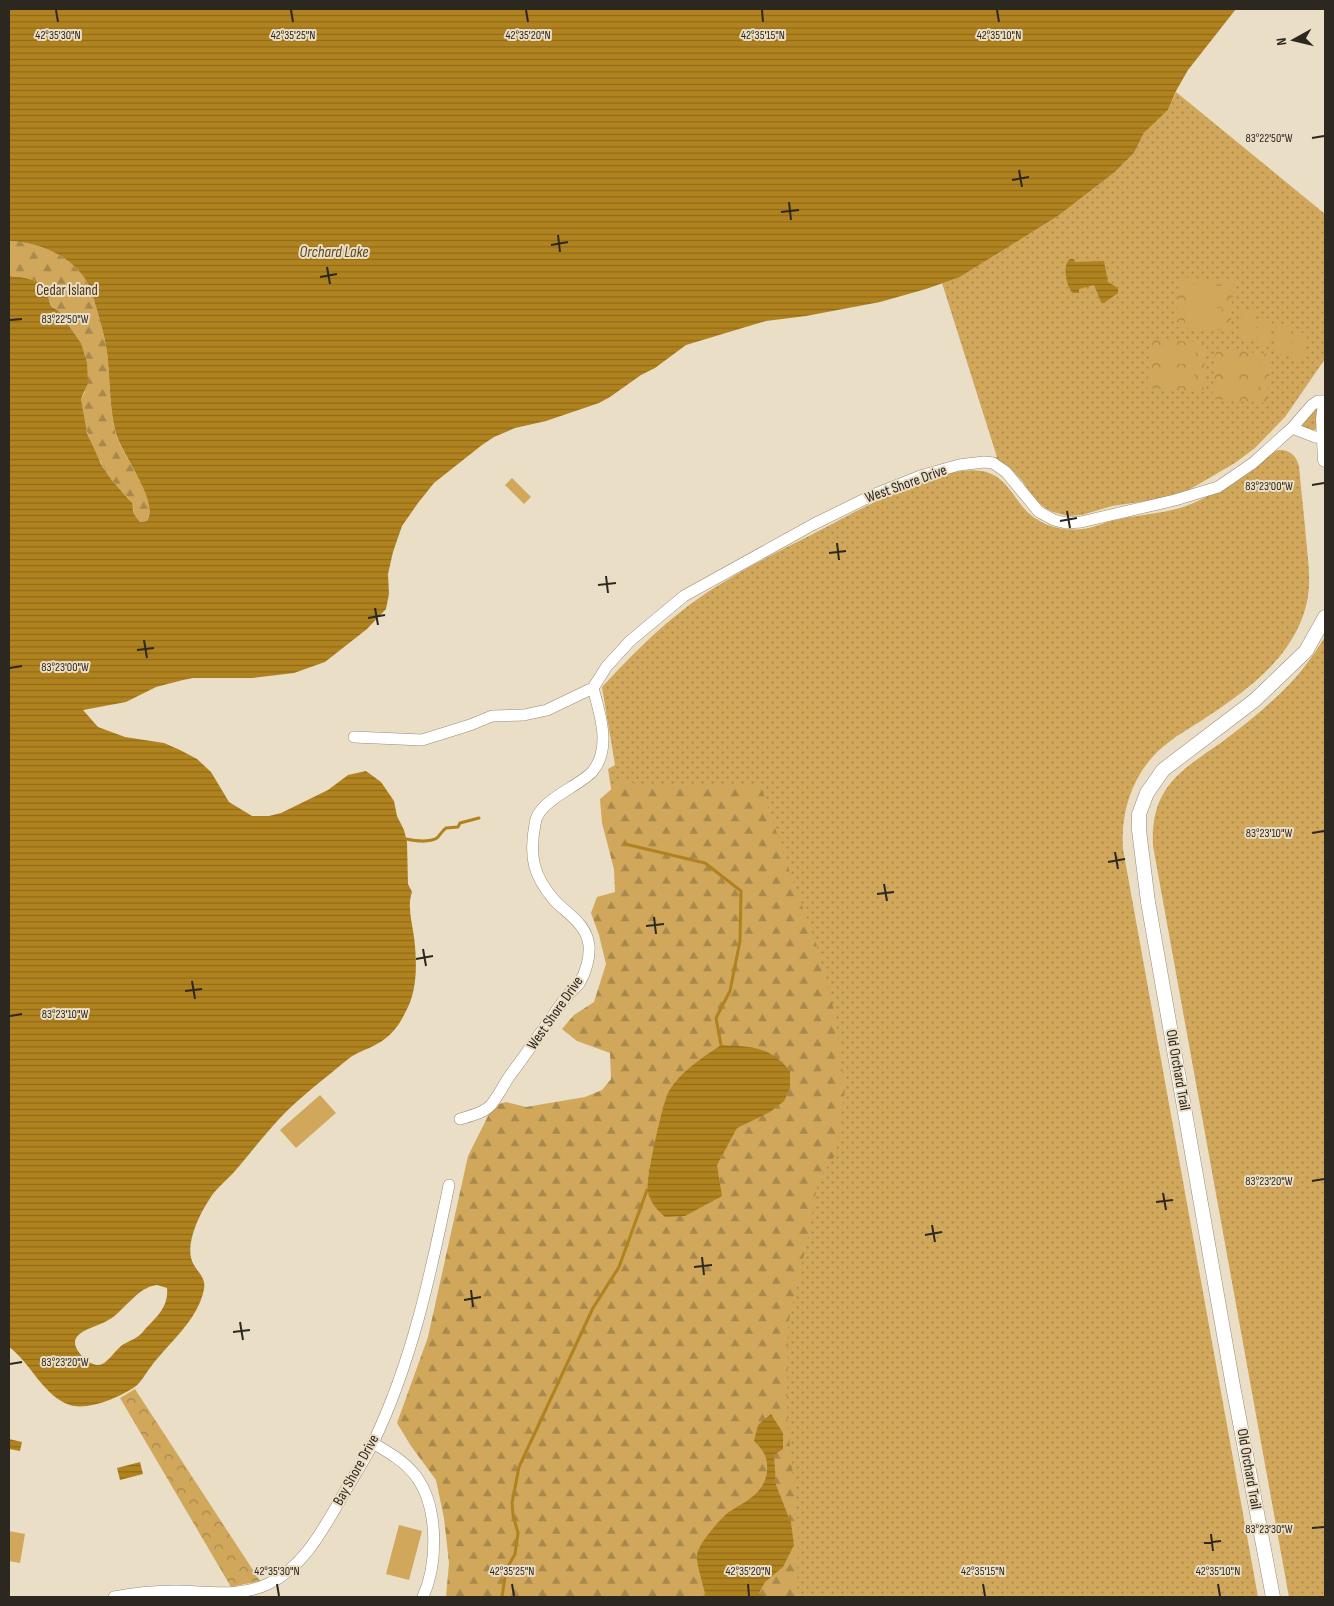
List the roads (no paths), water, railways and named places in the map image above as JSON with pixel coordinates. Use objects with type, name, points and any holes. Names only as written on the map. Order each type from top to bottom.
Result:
[{"type":"street","name":"West Shore Drive","points":[[460,1118],[484,1110],[490,1105],[506,1080],[580,982],[588,963],[589,947],[586,932],[555,901],[536,874],[532,859],[536,819],[543,807],[592,772],[602,754],[603,736],[599,708],[593,688],[607,666],[630,641],[684,596],[814,524],[875,494],[920,476],[959,465],[984,462],[993,463],[1006,472],[1039,512],[1054,520],[1066,523],[1081,522],[1159,504],[1218,487],[1253,463],[1292,428],[1312,405],[1318,401],[1325,402]]},
{"type":"street","points":[[1325,402],[1323,438],[1325,460]]},
{"type":"street","points":[[1292,428],[1315,437],[1323,438]]},
{"type":"street","name":"Old Orchard Trail","points":[[1273,1597],[1233,1386],[1148,902],[1139,814],[1147,793],[1163,770],[1255,700],[1306,651],[1325,617]]},
{"type":"street","points":[[354,737],[422,740],[492,716],[524,714],[546,710],[593,688]]},
{"type":"street","name":"Bay Shore Drive","points":[[114,1597],[176,1591],[225,1593],[256,1588],[282,1576],[312,1546],[373,1443],[410,1346],[429,1283],[449,1185]]},
{"type":"street","points":[[373,1443],[400,1460],[415,1475],[424,1492],[431,1516],[434,1559],[423,1597]]},
{"type":"water","name":"Orchard Lake","points":[[9,9],[1236,9],[1188,70],[1168,110],[1144,133],[1134,153],[1115,172],[1058,216],[960,277],[880,302],[806,316],[766,321],[686,345],[655,368],[599,403],[546,421],[515,428],[494,437],[434,483],[418,503],[402,526],[393,552],[388,574],[389,594],[386,609],[367,629],[325,662],[294,673],[252,678],[193,678],[156,687],[126,702],[83,710],[98,727],[125,737],[164,743],[197,759],[211,772],[229,802],[252,816],[269,816],[281,813],[328,790],[348,775],[366,771],[381,782],[394,801],[397,816],[404,830],[407,842],[408,884],[412,892],[410,908],[416,966],[416,976],[409,1004],[394,1031],[382,1041],[350,1057],[312,1088],[274,1124],[235,1171],[211,1196],[197,1223],[190,1250],[194,1265],[203,1279],[204,1289],[196,1311],[182,1331],[136,1386],[104,1402],[86,1406],[70,1405],[52,1395],[17,1353],[9,1347],[9,276],[30,279],[43,286],[50,304],[58,310],[81,343],[87,363],[88,383],[81,399],[87,433],[101,464],[111,479],[132,503],[134,514],[140,522],[147,521],[150,512],[144,489],[118,440],[115,430],[105,342],[89,285],[72,264],[63,257],[42,247],[9,241]],"holes":[[[157,1285],[167,1288],[166,1300],[159,1314],[140,1335],[122,1346],[107,1361],[100,1365],[84,1359],[76,1348],[75,1342],[81,1333],[112,1318],[143,1290]]]},
{"type":"water","points":[[1070,259],[1074,259],[1075,262],[1104,261],[1108,282],[1118,288],[1118,293],[1104,303],[1101,302],[1094,285],[1079,289],[1079,293],[1073,293],[1068,286],[1066,276],[1066,266]]},
{"type":"water","points":[[721,1045],[750,1047],[775,1056],[790,1071],[790,1088],[784,1101],[770,1112],[737,1128],[717,1165],[722,1196],[685,1216],[665,1217],[652,1203],[648,1192],[648,1185],[655,1141],[666,1098],[674,1084],[686,1071]]},
{"type":"water","points":[[771,1414],[783,1433],[783,1449],[774,1455],[776,1485],[791,1523],[794,1545],[783,1567],[765,1582],[759,1593],[766,1597],[706,1597],[698,1564],[698,1550],[720,1520],[753,1496],[762,1486],[767,1472],[767,1462],[763,1451],[754,1441],[758,1425]]},
{"type":"water","points":[[9,1439],[22,1442],[20,1451],[9,1449]]},
{"type":"water","points":[[140,1462],[143,1474],[120,1480],[117,1468]]},
{"type":"waterway","points":[[406,839],[430,841],[437,838],[446,828],[458,827],[460,823],[479,818]]},
{"type":"waterway","points":[[625,844],[705,863],[741,891],[740,941],[730,991],[716,1018],[721,1045]]},
{"type":"waterway","points":[[502,1597],[506,1570],[515,1554],[518,1533],[512,1503],[519,1467],[593,1308],[619,1267],[647,1190]]},
{"type":"park label","name":"Cedar Island","points":[[67,290]]}]
